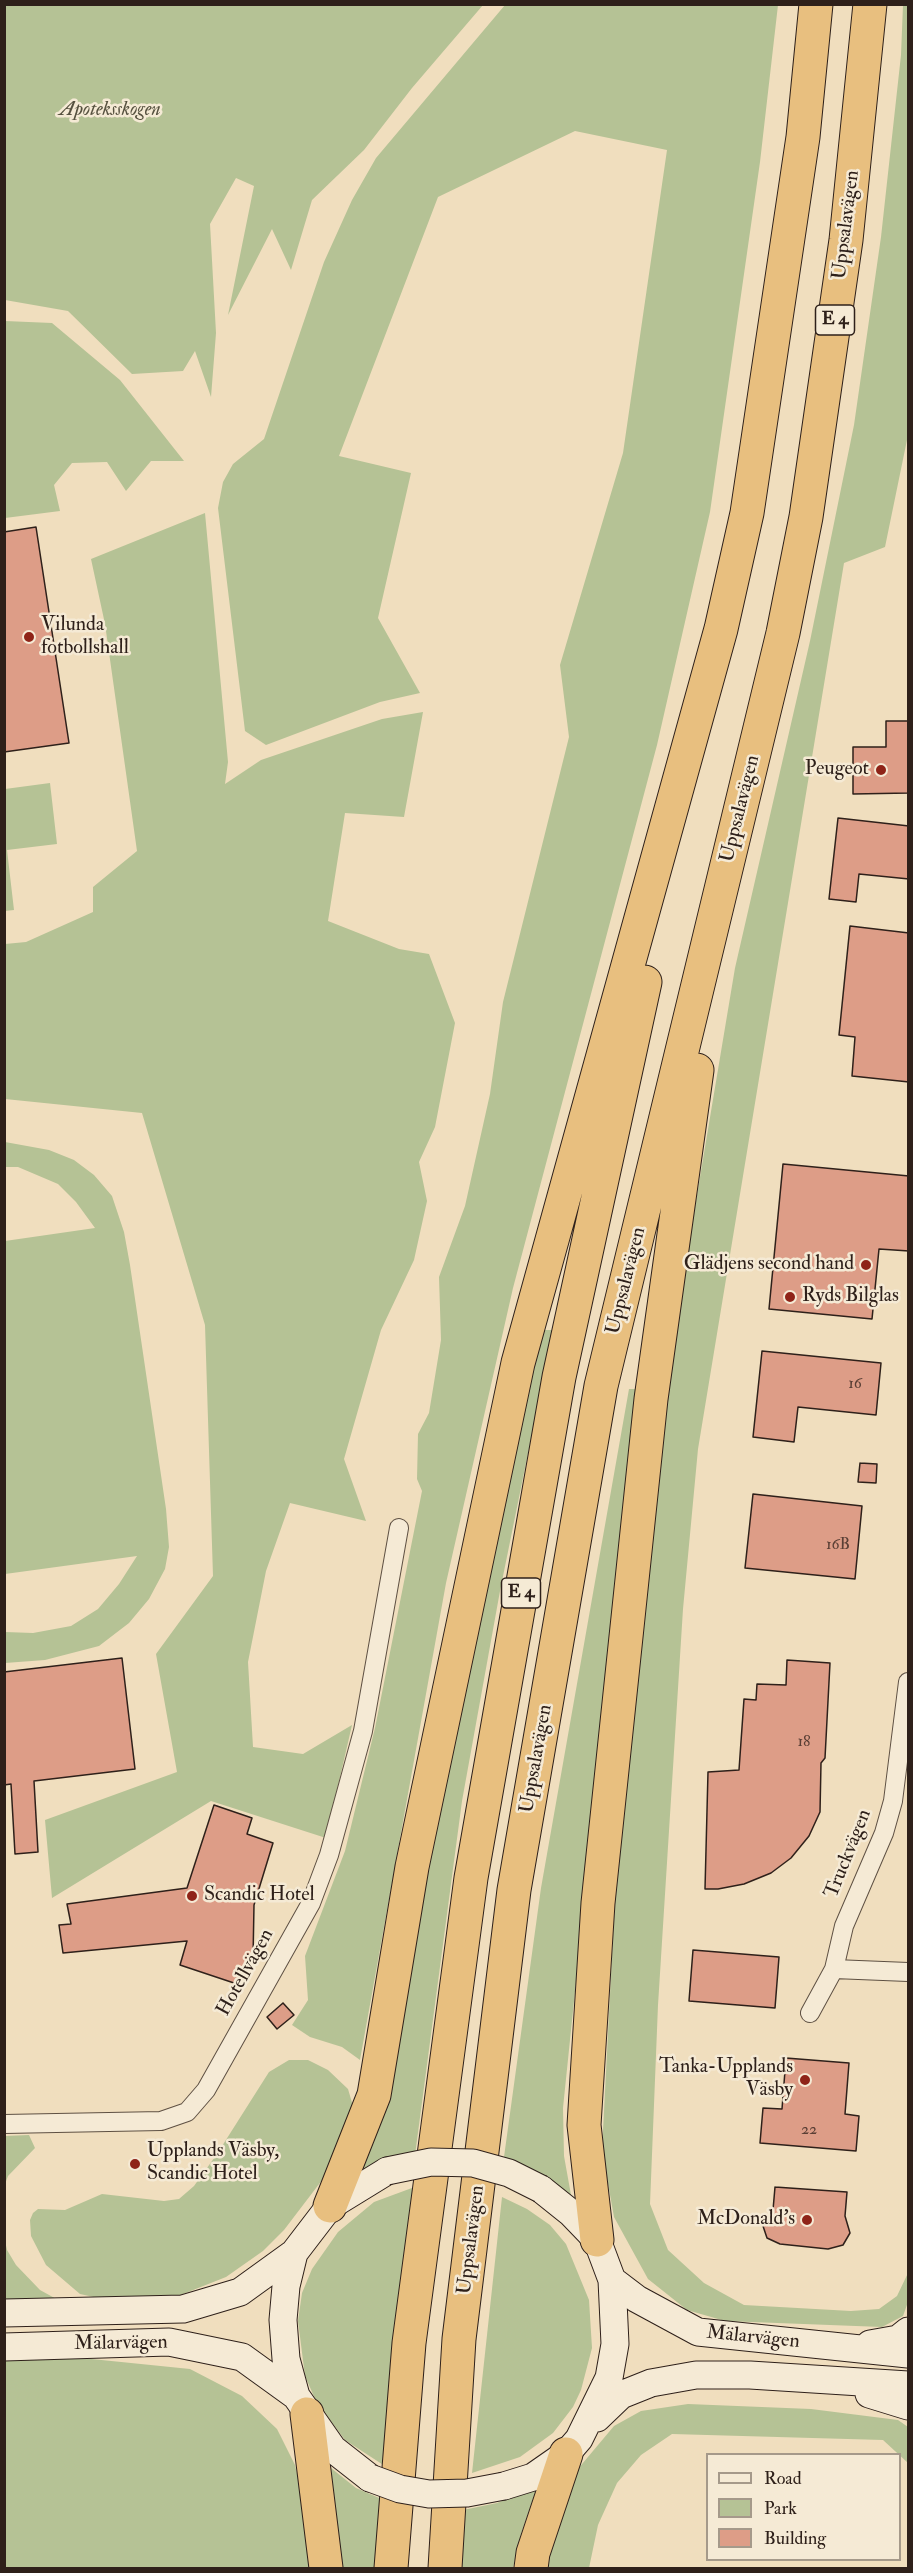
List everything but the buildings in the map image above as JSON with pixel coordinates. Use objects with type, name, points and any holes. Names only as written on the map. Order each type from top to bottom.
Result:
[{"type":"highway","name":"E 4","points":[[391,2568],[409,2343],[471,1878],[559,1377],[747,513],[803,137],[816,4]]},
{"type":"highway","name":"Uppsalavägen","points":[[445,2568],[459,2339],[514,1890],[599,1398],[783,633],[806,517],[846,240],[870,4]]},
{"type":"highway","points":[[330,2206],[374,2095],[412,1867],[518,1363],[721,629]]},
{"type":"highway","points":[[597,2240],[584,2125],[598,1903],[651,1399],[701,1041],[783,633]]},
{"type":"highway","points":[[302,2405],[325,2546],[326,2568]]},
{"type":"highway","points":[[531,2568],[533,2553],[566,2454]]},
{"type":"main road","points":[[431,2162],[473,2163],[509,2173],[541,2189],[571,2213],[597,2240],[612,2280],[615,2344],[609,2378],[587,2427],[566,2454],[533,2477],[504,2486],[467,2493],[429,2494],[400,2489],[370,2478],[333,2449],[302,2405],[286,2359],[283,2320],[286,2286],[294,2253],[330,2206],[387,2171],[431,2162]]},
{"type":"main road","name":"Mälarvägen","points":[[4,2313],[183,2309],[240,2292],[294,2253]]},
{"type":"main road","name":"Mälarvägen","points":[[612,2280],[637,2299],[698,2332],[909,2354]]},
{"type":"main road","points":[[814,2344],[873,2344],[898,2339],[909,2331]]},
{"type":"main road","name":"Mälarvägen","points":[[4,2347],[169,2342],[242,2357],[302,2405]]},
{"type":"main road","name":"Mälarvägen","points":[[587,2427],[621,2395],[651,2383],[696,2375],[750,2375],[909,2385]]},
{"type":"main road","name":"Mälarvägen","points":[[834,2380],[881,2399],[909,2406]]},
{"type":"street","name":"Hotellvägen","points":[[4,2124],[161,2121],[187,2112],[206,2090],[310,1903],[328,1855],[363,1731],[399,1528]]},
{"type":"street","name":"Truckvägen","points":[[810,2013],[834,1969],[844,1926],[884,1833],[893,1801],[909,1682]]},
{"type":"street","points":[[834,1969],[909,1972]]},
{"type":"green space","name":"Apoteksskogen","points":[[4,5],[483,5],[412,88],[364,150],[312,200],[291,270],[272,229],[228,315],[254,186],[236,178],[210,224],[216,333],[211,397],[195,351],[183,371],[132,374],[68,311],[5,300]]},
{"type":"green space","points":[[505,5],[778,5],[760,162],[710,512],[657,745],[513,1288],[446,1583],[360,2060],[342,2047],[310,2037],[292,2025],[308,2000],[305,1956],[345,1851],[375,1728],[422,1491],[417,1479],[418,1434],[429,1413],[441,1340],[439,1277],[465,1206],[490,1094],[503,1002],[569,737],[560,665],[623,453],[667,150],[575,131],[438,197],[339,456],[411,473],[378,618],[420,693],[380,702],[266,745],[245,731],[218,508],[223,482],[233,464],[264,439],[324,262],[352,200],[376,158]]},
{"type":"green space","points":[[903,5],[908,5],[908,435],[885,547],[844,563],[698,1449],[683,1609],[658,2005],[650,2204],[668,2250],[704,2283],[744,2305],[851,2311],[879,2309],[897,2296],[908,2273],[908,2302],[903,2316],[882,2327],[725,2321],[687,2310],[648,2279],[614,2217],[602,2150],[615,1897],[652,1508],[694,1213],[735,968],[810,641],[854,425],[881,237],[901,55]]},
{"type":"green space","points":[[5,321],[52,323],[120,380],[184,461],[151,461],[126,491],[107,462],[72,463],[54,485],[60,511],[5,518]]},
{"type":"green space","points":[[205,513],[228,762],[225,784],[261,760],[382,719],[423,712],[404,817],[345,813],[328,921],[399,949],[429,954],[455,1023],[435,1127],[419,1162],[427,1201],[414,1260],[381,1330],[344,1459],[366,1521],[290,1503],[266,1571],[248,1662],[253,1747],[303,1754],[352,1725],[326,1838],[211,1801],[52,1898],[45,1820],[177,1772],[156,1654],[213,1576],[205,1325],[142,1113],[5,1099],[5,944],[26,942],[93,912],[93,887],[137,851],[105,624],[91,559]]},
{"type":"green space","points":[[50,783],[57,844],[7,850],[14,910],[5,911],[5,789]]},
{"type":"green space","points":[[5,1142],[49,1150],[74,1160],[94,1175],[112,1196],[124,1232],[130,1265],[166,1509],[169,1547],[165,1569],[149,1599],[129,1623],[99,1646],[45,1660],[5,1663],[5,1632],[33,1633],[71,1626],[98,1609],[119,1584],[137,1556],[5,1574],[5,1241],[95,1228],[76,1202],[58,1184],[18,1167],[5,1167]]},
{"type":"green space","points":[[541,1330],[553,1330],[500,1591],[462,1801],[415,2155],[359,2173],[384,2108],[399,2046],[425,1862]]},
{"type":"green space","points":[[629,1389],[637,1389],[563,2108],[564,2156],[571,2195],[537,2172],[504,2157],[541,1888]]},
{"type":"green space","points":[[289,2060],[308,2060],[328,2070],[348,2089],[353,2106],[329,2171],[284,2230],[263,2251],[226,2277],[178,2296],[107,2300],[80,2294],[46,2265],[31,2236],[30,2220],[33,2213],[38,2209],[65,2210],[102,2194],[164,2201],[179,2199],[194,2186],[217,2154],[269,2072]]},
{"type":"green space","points":[[29,2135],[35,2148],[8,2176],[5,2184],[5,2136]]},
{"type":"green space","points":[[420,2185],[391,2470],[345,2440],[316,2401],[305,2376],[298,2321],[302,2293],[312,2269],[338,2232],[374,2202]]},
{"type":"green space","points":[[502,2197],[527,2209],[550,2225],[566,2244],[589,2300],[592,2348],[581,2390],[573,2407],[553,2433],[520,2457],[472,2473]]},
{"type":"green space","points":[[4,2236],[7,2250],[16,2265],[40,2290],[60,2301],[5,2307]]},
{"type":"green space","points":[[72,2357],[190,2369],[242,2396],[277,2429],[295,2465],[311,2533],[310,2568],[5,2568],[4,2359]]},
{"type":"green space","points":[[688,2404],[811,2409],[898,2420],[908,2427],[908,2463],[901,2457],[901,2453],[897,2453],[883,2440],[672,2434],[641,2455],[617,2483],[598,2525],[589,2568],[543,2568],[577,2470],[614,2426],[641,2411]]},
{"type":"green space","points":[[331,2468],[356,2488],[384,2500],[376,2568],[338,2568],[337,2521]]},
{"type":"green space","points":[[537,2487],[521,2534],[513,2568],[460,2568],[463,2510],[497,2503]]},
{"type":"place","name":"Vilunda fotbollshall","points":[[29,637]]},
{"type":"place","name":"Peugeot","points":[[881,770]]},
{"type":"place","name":"Glädjens second hand","points":[[866,1265]]},
{"type":"place","name":"Ryds Bilglas","points":[[790,1297]]},
{"type":"place","name":"Scandic Hotel","points":[[192,1896]]},
{"type":"place","name":"Tanka-Upplands Väsby","points":[[805,2080]]},
{"type":"place","name":"Upplands Väsby, Scandic Hotel","points":[[135,2164]]},
{"type":"place","name":"McDonald's","points":[[807,2220]]}]
